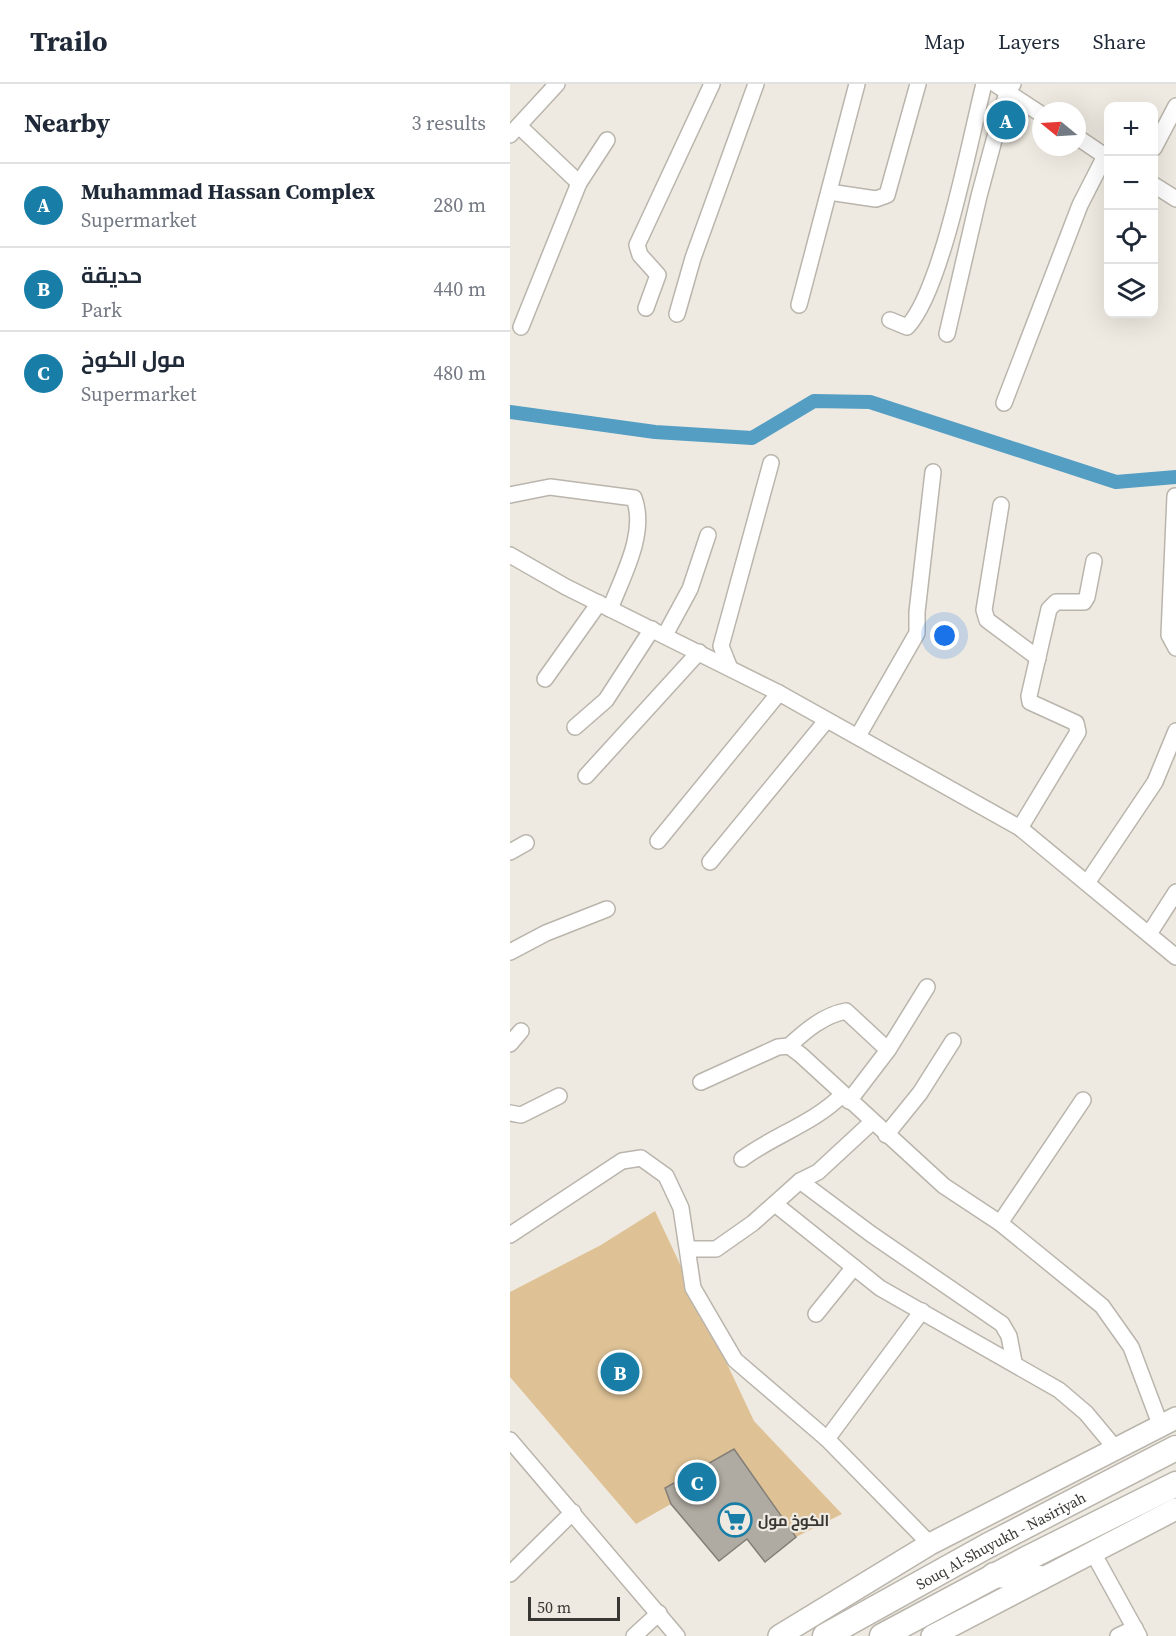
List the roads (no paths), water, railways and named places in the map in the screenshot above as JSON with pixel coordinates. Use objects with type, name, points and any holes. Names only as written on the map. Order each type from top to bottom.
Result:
[{"type":"highway","name":"Souq Al-Shuyukh - Nasiriyah","points":[[825,1636],[987,1546],[1176,1448]]},
{"type":"highway","name":"Souq Al-Shuyukh - Nasiriyah","points":[[882,1636],[994,1575],[1176,1484]]},
{"type":"highway","points":[[994,1575],[1040,1578]]},
{"type":"main road","points":[[778,1636],[930,1544],[1168,1421]]},
{"type":"main road","points":[[932,1636],[1176,1509]]},
{"type":"street","points":[[646,308],[658,275],[640,255],[637,245],[712,84]]},
{"type":"street","points":[[677,314],[693,258],[756,84]]},
{"type":"street","points":[[800,305],[856,84]]},
{"type":"street","points":[[829,192],[876,199],[887,195],[918,84]]},
{"type":"street","points":[[890,320],[907,327],[918,316],[942,249],[984,84]]},
{"type":"street","points":[[553,85],[514,130],[579,183]]},
{"type":"street","points":[[947,334],[1005,87],[1032,107]]},
{"type":"street","points":[[1158,140],[1176,106]]},
{"type":"street","points":[[521,327],[579,183],[607,140]]},
{"type":"street","points":[[1086,144],[1105,156]]},
{"type":"street","points":[[1004,403],[1080,205],[1104,162]]},
{"type":"street","points":[[1158,188],[1176,199]]},
{"type":"street","points":[[729,666],[721,646],[771,464]]},
{"type":"street","points":[[858,736],[917,633],[917,612],[933,472]]},
{"type":"street","points":[[510,495],[550,487],[634,498],[639,512],[634,543],[604,606],[545,680]]},
{"type":"street","points":[[1175,496],[1169,635],[1176,648]]},
{"type":"street","points":[[1001,505],[984,610],[987,620],[1038,658]]},
{"type":"street","points":[[575,727],[606,700],[690,589],[708,535]]},
{"type":"street","points":[[510,555],[604,606],[729,666],[1020,828],[1176,957]]},
{"type":"street","points":[[1020,828],[1078,732],[1076,723],[1030,702],[1029,696],[1049,609],[1056,602],[1084,602],[1094,561]]},
{"type":"street","points":[[586,776],[699,652]]},
{"type":"street","points":[[657,841],[779,693]]},
{"type":"street","points":[[710,862],[826,721]]},
{"type":"street","points":[[1087,883],[1155,782],[1176,731]]},
{"type":"street","points":[[510,852],[526,843]]},
{"type":"street","points":[[1149,934],[1176,892]]},
{"type":"street","points":[[510,952],[546,933],[607,909]]},
{"type":"street","points":[[742,1159],[758,1147],[825,1112],[845,1098],[888,1050],[927,987]]},
{"type":"street","points":[[701,1082],[778,1047],[789,1046],[804,1032],[837,1013],[846,1011],[888,1050]]},
{"type":"street","points":[[510,1044],[520,1031]]},
{"type":"street","points":[[886,1135],[920,1093],[953,1041]]},
{"type":"street","points":[[789,1046],[951,1191],[1000,1223],[1090,1294],[1113,1319],[1168,1421]]},
{"type":"street","points":[[510,1113],[521,1115],[559,1096]]},
{"type":"street","points":[[1000,1223],[1083,1100]]},
{"type":"street","points":[[687,1249],[716,1249],[775,1204],[800,1181],[818,1172],[872,1122]]},
{"type":"street","points":[[510,1235],[622,1161],[641,1158],[666,1176],[681,1208],[693,1288],[735,1360],[827,1439],[930,1544]]},
{"type":"street","points":[[800,1181],[890,1248],[1002,1324],[1009,1336],[1014,1362]]},
{"type":"street","points":[[775,1204],[880,1288],[1045,1380],[1073,1401],[1116,1449]]},
{"type":"street","points":[[816,1314],[854,1267]]},
{"type":"street","points":[[827,1439],[922,1311]]},
{"type":"street","points":[[510,1440],[677,1636]]},
{"type":"street","points":[[510,1574],[573,1512]]},
{"type":"street","points":[[1092,1551],[1137,1632],[1118,1636]]},
{"type":"street","points":[[634,1636],[659,1613]]},
{"type":"waterway","points":[[510,412],[655,432],[752,438],[814,401],[870,402],[1116,482],[1176,477]]},
{"type":"place","name":"Muhammad Hassan Complex","points":[[1006,120]]},
{"type":"place","name":"حديقة","points":[[620,1372]]},
{"type":"place","name":"مول الكوخ","points":[[697,1482]]},
{"type":"place","name":"الكوخ مول","points":[[735,1520]]}]
